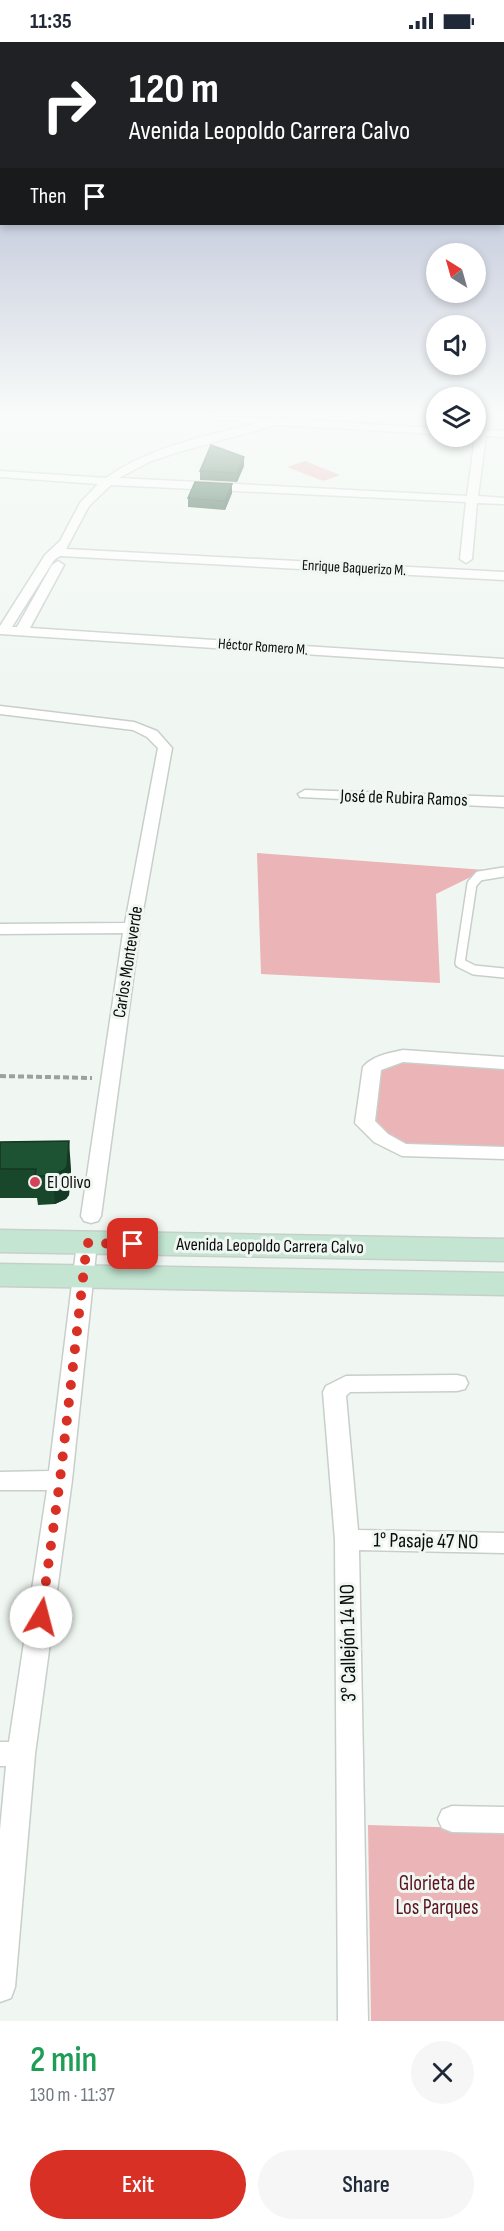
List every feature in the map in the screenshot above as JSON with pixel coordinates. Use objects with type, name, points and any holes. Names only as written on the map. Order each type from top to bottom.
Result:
[{"type":"main road","name":"Avenida Leopoldo Carrera Calvo","points":[[0,1241],[89,1229],[504,1250]]},
{"type":"main road","name":"Avenida Leopoldo Carrera Calvo","points":[[0,1275],[504,1284]]},
{"type":"street","points":[[2,630],[49,558],[60,552],[82,508]]},
{"type":"street","points":[[466,559],[471,508]]},
{"type":"street","points":[[21,632],[63,558],[60,552]]},
{"type":"street","name":"Enrique Baquerizo M.","points":[[60,552],[504,576]]},
{"type":"street","name":"Héctor Romero M.","points":[[2,630],[504,663]]},
{"type":"street","name":"Carlos Monteverde","points":[[0,710],[134,726],[148,730],[157,736],[165,748],[132,928],[82,1276],[60,1480],[11,1754],[0,1987]]},
{"type":"street","name":"José de Rubira Ramos","points":[[305,794],[504,802]]},
{"type":"street","points":[[0,929],[132,928]]},
{"type":"street","points":[[504,1064],[403,1056],[391,1058],[372,1067],[365,1123],[381,1138],[402,1150],[504,1153]]},
{"type":"street","name":"3° Callejón 14 NO","points":[[353,2021],[347,1540],[334,1392],[346,1384],[457,1383]]},
{"type":"street","points":[[0,1481],[60,1480]]},
{"type":"street","name":"1° Pasaje 47 NO","points":[[347,1540],[504,1543]]},
{"type":"street","points":[[452,1819],[504,1820]]},
{"type":"lane","points":[[504,872],[479,876],[472,884],[460,963],[474,970],[504,973]]},
{"type":"path","points":[[0,1076],[111,1078]]},
{"type":"green space","points":[[257,853],[485,870],[436,894],[440,983],[261,974]]},
{"type":"green space","points":[[391,1058],[504,1063],[504,1153],[402,1150],[365,1123],[372,1067]]},
{"type":"green space","name":"Glorieta de Los Parques","points":[[368,1825],[504,1829],[504,2021],[371,2021]]},
{"type":"building","points":[[69,1141],[67,1167],[53,1176],[35,1176],[36,1169],[0,1169],[0,1142]]},
{"type":"place","name":"El Olivo","points":[[35,1182]]},
{"type":"route","points":[[41,1617],[60,1480],[87,1243],[133,1244]]}]
